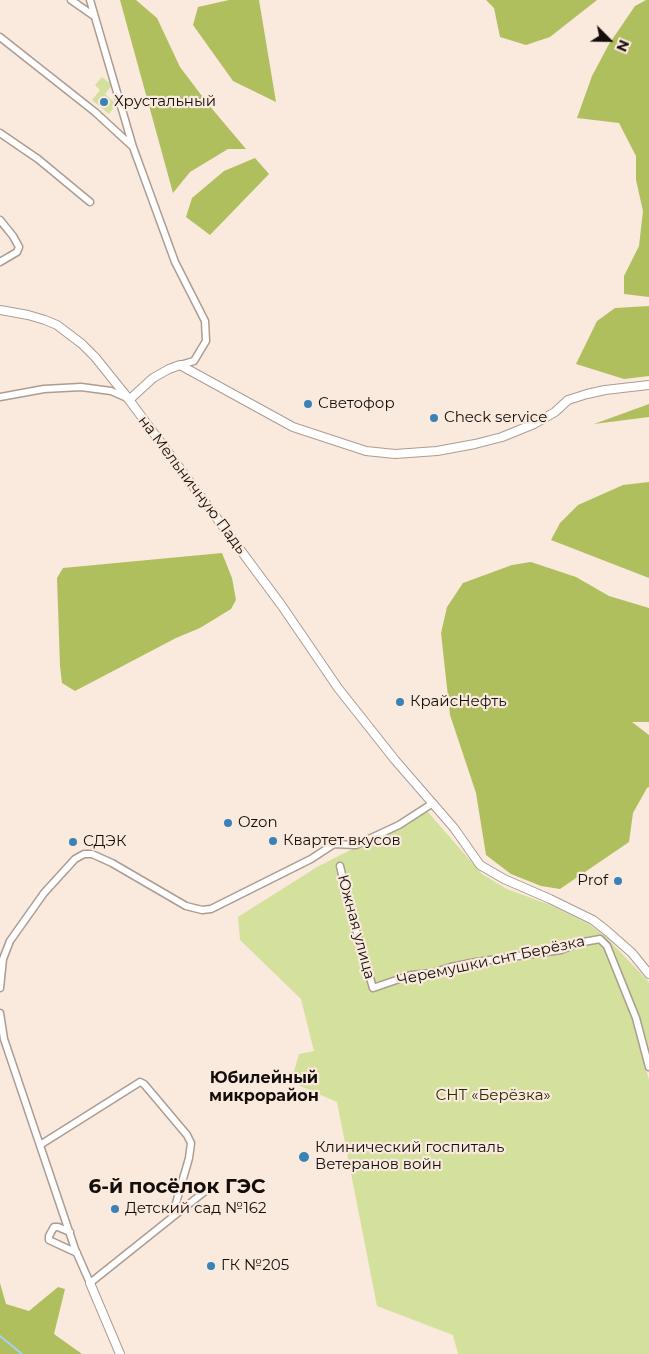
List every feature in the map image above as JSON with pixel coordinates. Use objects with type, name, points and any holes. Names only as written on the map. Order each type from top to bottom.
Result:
[{"type":"street","points":[[71,0],[94,16]]},
{"type":"street","points":[[0,397],[44,389],[81,387],[111,392],[128,399],[153,378],[169,369],[194,361],[206,341],[205,321],[175,262],[133,147],[90,0]]},
{"type":"street","points":[[0,37],[95,112],[133,147]]},
{"type":"street","points":[[0,133],[38,159],[90,202]]},
{"type":"street","points":[[0,220],[19,247],[17,252],[0,262]]},
{"type":"street","name":"на Мельничную Падь","points":[[0,310],[45,320],[70,334],[95,357],[282,606],[320,664],[349,703],[454,828],[480,865],[504,879],[593,920],[632,952],[649,974]]},
{"type":"street","points":[[180,365],[293,427],[366,451],[395,454],[438,451],[484,442],[534,424],[555,412],[568,400],[605,390],[649,385]]},
{"type":"street","points":[[0,988],[3,959],[10,941],[44,893],[75,859],[84,854],[92,854],[112,863],[186,906],[202,910],[211,909],[311,859],[334,844],[356,845],[399,825],[432,803]]},
{"type":"street","name":"Южная улица","points":[[340,866],[351,913],[373,988]]},
{"type":"street","name":"Черемушки снт Берёзка","points":[[373,988],[411,975],[432,973],[476,962],[560,950],[578,943],[600,939],[607,946],[636,1018],[649,1067]]},
{"type":"street","points":[[0,1014],[4,1037],[77,1253],[120,1354]]},
{"type":"street","points":[[40,1145],[140,1082],[144,1084],[187,1135],[190,1143],[189,1158],[172,1218]]},
{"type":"street","points":[[90,1283],[209,1188]]},
{"type":"street","points":[[70,1232],[54,1227],[48,1236],[49,1240],[77,1253]]},
{"type":"green space","points":[[120,0],[136,0],[157,18],[180,67],[246,149],[228,149],[190,172],[173,193]]},
{"type":"green space","points":[[229,0],[259,0],[276,102],[233,81],[193,25],[198,7]]},
{"type":"green space","points":[[486,0],[597,0],[550,37],[526,45],[500,37],[494,8]]},
{"type":"green space","points":[[649,0],[649,297],[624,294],[624,276],[639,246],[643,211],[636,180],[636,156],[619,123],[577,118],[592,76],[609,44],[635,6]]},
{"type":"green space","name":"Хрустальный","points":[[102,77],[112,85],[105,94],[116,104],[109,114],[92,100],[100,90],[95,85]]},
{"type":"green space","points":[[255,158],[269,174],[210,235],[186,217],[192,198],[224,171]]},
{"type":"green space","points":[[649,306],[649,376],[624,379],[576,364],[597,321],[615,308]]},
{"type":"green space","points":[[649,404],[649,417],[594,424]]},
{"type":"green space","points":[[649,482],[649,578],[551,540],[560,523],[578,505],[623,485]]},
{"type":"green space","points":[[222,553],[232,578],[236,600],[231,609],[200,628],[176,638],[75,691],[62,683],[57,578],[63,568]]},
{"type":"green space","points":[[531,562],[576,577],[609,596],[649,608],[649,722],[632,722],[649,735],[649,787],[633,813],[629,842],[560,889],[541,886],[511,874],[486,855],[476,793],[450,715],[441,633],[447,607],[463,583],[512,565]]},
{"type":"green space","name":"СНТ «Берёзка»","points":[[427,811],[482,874],[507,889],[550,905],[589,924],[605,936],[649,982],[649,1056],[605,938],[604,948],[633,1019],[649,1080],[649,1354],[458,1354],[453,1335],[377,1306],[337,1102],[291,1082],[299,1054],[314,1051],[301,999],[240,940],[238,917],[317,867]]},
{"type":"green space","points":[[0,1283],[6,1304],[29,1311],[58,1287],[65,1289],[54,1334],[82,1354],[0,1354]]},
{"type":"waterway","points":[[0,1336],[22,1354]]},
{"type":"place","name":"Хрустальный","points":[[104,102]]},
{"type":"place","name":"Светофор","points":[[308,404]]},
{"type":"place","name":"Check service","points":[[434,418]]},
{"type":"place","name":"КрайсНефть","points":[[400,702]]},
{"type":"place","name":"Ozon","points":[[228,823]]},
{"type":"place","name":"Квартет вкусов","points":[[273,841]]},
{"type":"place","name":"СДЭК","points":[[73,842]]},
{"type":"place","name":"Prof","points":[[618,881]]},
{"type":"place","name":"Клинический госпиталь Ветеранов войн","points":[[304,1157]]},
{"type":"place","name":"Детский сад №162","points":[[115,1209]]},
{"type":"place","name":"ГК №205","points":[[211,1266]]},
{"type":"district","name":"Юбилейный микрорайон","points":[[264,1087]]},
{"type":"district","name":"6-й посёлок ГЭС","points":[[177,1187]]}]
